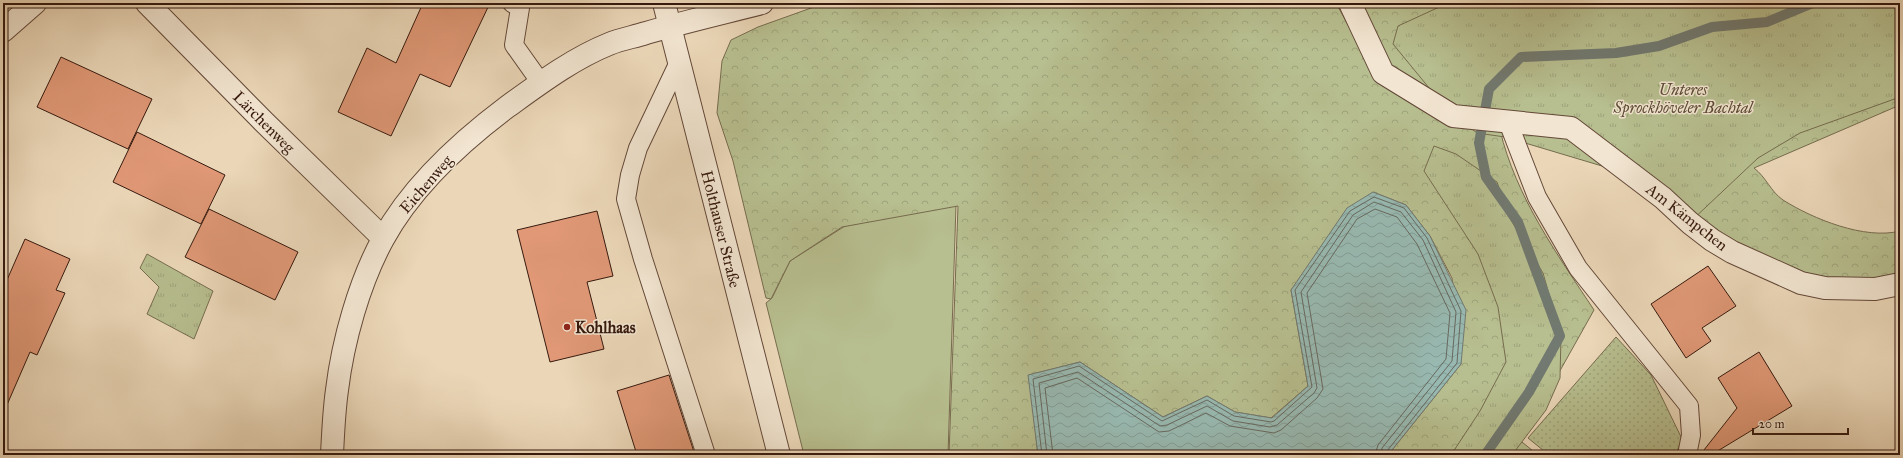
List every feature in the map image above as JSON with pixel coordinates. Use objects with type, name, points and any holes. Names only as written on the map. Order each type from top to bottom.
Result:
[{"type":"street","points":[[3,31],[35,3]]},
{"type":"street","name":"Lärchenweg","points":[[147,3],[264,122],[383,238]]},
{"type":"street","name":"Holthauser Straße","points":[[664,3],[668,26],[779,455]]},
{"type":"street","name":"Eichenweg","points":[[332,455],[336,391],[341,363],[371,262],[383,238],[400,213],[440,164],[491,119],[541,83],[569,65],[610,44],[668,26],[762,3]]},
{"type":"street","name":"Am Kämpchen","points":[[1350,3],[1383,73],[1453,116],[1571,128],[1663,198],[1690,223],[1712,240],[1732,252],[1801,283],[1825,288],[1875,289],[1900,284]]},
{"type":"lane","points":[[512,3],[520,8],[514,44],[541,83]]},
{"type":"lane","points":[[668,26],[671,3]]},
{"type":"lane","points":[[678,64],[638,148],[630,175],[626,199],[706,455]]},
{"type":"lane","points":[[1508,122],[1537,197],[1578,268],[1689,406],[1691,435],[1687,455]]},
{"type":"green space","points":[[825,3],[1336,3],[1376,76],[1500,130],[1516,179],[1527,202],[1552,246],[1594,310],[1543,401],[1504,455],[1388,455],[1461,364],[1452,278],[1430,236],[1406,205],[1373,192],[1291,290],[1308,386],[1271,418],[1235,412],[1207,396],[1163,417],[1080,362],[1029,375],[1038,455],[949,455],[958,206],[842,227],[790,261],[771,299],[766,298],[733,161],[717,113],[722,61],[731,40],[758,27]]},
{"type":"green space","name":"Unteres Sprockhöveler Bachtal","points":[[1357,3],[1900,3],[1900,105],[1754,168],[1779,197],[1795,207],[1824,221],[1871,233],[1900,231],[1900,280],[1829,284],[1738,248],[1647,180],[1457,112],[1392,72]]},
{"type":"green space","name":"Unteres Sprockhöveler Bachtal","points":[[1448,3],[1900,3],[1900,97],[1800,133],[1758,158],[1689,223],[1651,188],[1602,166],[1505,137],[1477,133],[1448,111],[1393,44],[1398,26]]},
{"type":"green space","points":[[1434,146],[1456,154],[1497,182],[1509,217],[1543,273],[1561,336],[1560,378],[1546,410],[1512,455],[1451,455],[1480,411],[1506,362],[1498,307],[1478,254],[1424,171]]},
{"type":"green space","points":[[956,205],[948,455],[804,455],[766,303],[772,298],[790,261],[845,226]]},
{"type":"green space","points":[[147,254],[213,291],[194,339],[147,314],[159,287],[140,268]]},
{"type":"green space","points":[[1616,337],[1651,375],[1683,441],[1674,455],[1549,455],[1528,438]]},
{"type":"green space","points":[[1517,438],[1538,455],[1505,455]]},
{"type":"water","points":[[1373,192],[1406,205],[1430,236],[1466,310],[1461,364],[1388,455],[1038,455],[1028,375],[1080,362],[1163,417],[1207,396],[1235,412],[1272,418],[1308,386],[1291,290],[1347,208]]},
{"type":"building","points":[[423,3],[490,3],[450,87],[420,74],[391,136],[338,112],[367,48],[396,63]]},
{"type":"building","points":[[61,57],[152,99],[128,149],[37,107]]},
{"type":"building","points":[[137,132],[225,175],[201,224],[113,182]]},
{"type":"building","points":[[209,209],[298,252],[275,300],[185,257]]},
{"type":"building","points":[[597,211],[613,276],[587,282],[604,349],[550,362],[517,230]]},
{"type":"building","points":[[25,239],[70,259],[56,290],[65,293],[37,355],[30,352],[3,414],[3,289]]},
{"type":"building","points":[[1708,266],[1736,306],[1702,328],[1711,341],[1686,358],[1651,304]]},
{"type":"building","points":[[1759,352],[1792,406],[1711,455],[1700,455],[1737,408],[1718,378]]},
{"type":"building","points":[[669,375],[695,455],[637,455],[617,391]]},
{"type":"waterway","points":[[1485,455],[1529,392],[1560,336],[1518,222],[1486,177],[1479,143],[1489,89],[1521,57],[1616,53],[1659,46],[1712,27],[1767,22],[1813,3]]},
{"type":"place","name":"Kohlhaas","points":[[567,327]]}]
